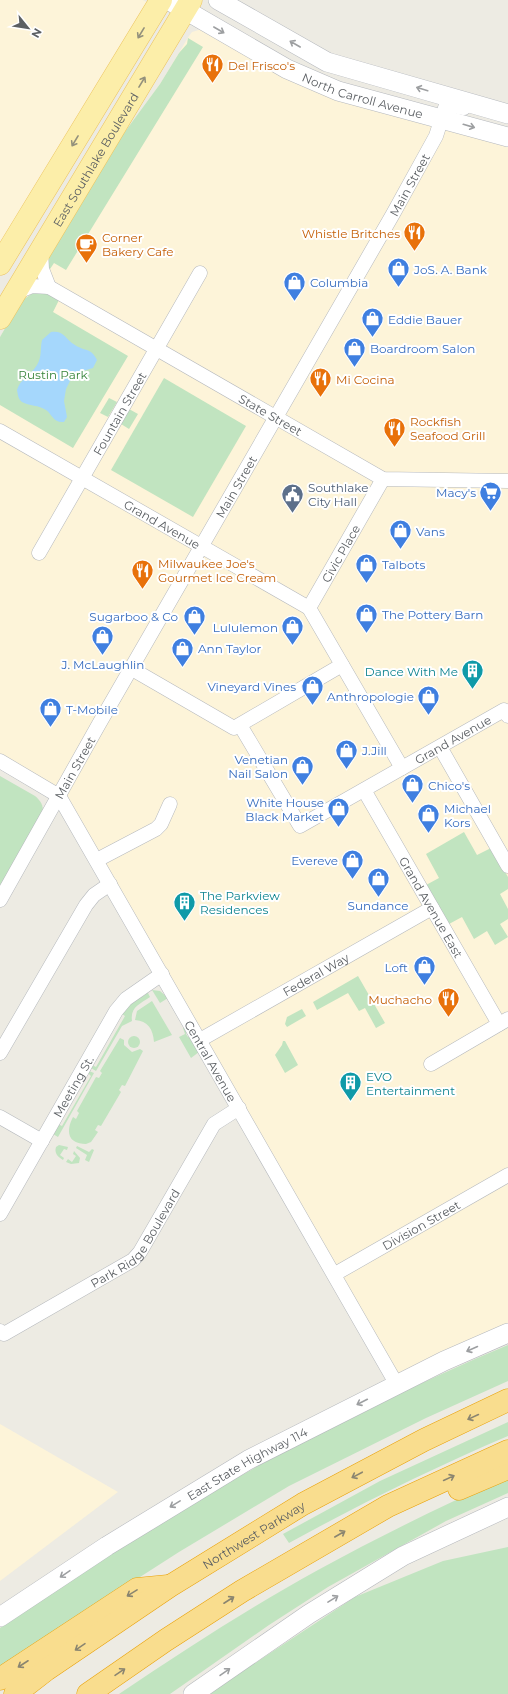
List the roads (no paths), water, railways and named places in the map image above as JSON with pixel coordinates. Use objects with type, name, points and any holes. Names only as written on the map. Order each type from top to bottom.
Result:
[{"type":"highway","name":"Northwest Parkway","points":[[15,1694],[46,1670],[170,1586],[302,1504],[424,1440],[508,1400]]},
{"type":"highway","points":[[88,1694],[166,1640],[242,1591],[388,1506],[508,1451]]},
{"type":"highway","points":[[388,1506],[434,1500],[508,1468]]},
{"type":"highway","points":[[0,1679],[137,1589],[170,1586]]},
{"type":"main road","points":[[0,264],[161,0]]},
{"type":"main road","name":"North Carroll Avenue","points":[[218,0],[327,62],[508,114]]},
{"type":"main road","name":"North Carroll Avenue","points":[[182,3],[287,69],[325,86],[338,91],[508,137]]},
{"type":"main road","name":"East Southlake Boulevard","points":[[0,318],[41,250],[182,3]]},
{"type":"main road","name":"East State Highway 114","points":[[0,1617],[107,1546],[248,1460],[444,1361],[508,1333]]},
{"type":"main road","points":[[193,1694],[309,1614],[403,1556],[508,1507]]},
{"type":"main road","points":[[403,1556],[430,1556],[508,1518]]},
{"type":"street","name":"Main Street","points":[[0,900],[400,201],[436,136],[441,118],[448,105],[468,108],[486,108]]},
{"type":"street","points":[[16,293],[32,286],[49,287],[42,269],[41,250]]},
{"type":"street","name":"Fountain Street","points":[[39,553],[200,274]]},
{"type":"street","name":"State Street","points":[[49,287],[384,479],[508,480]]},
{"type":"street","name":"Grand Avenue","points":[[0,431],[309,608],[402,768]]},
{"type":"street","name":"Civic Place","points":[[309,608],[384,479]]},
{"type":"street","points":[[132,669],[234,728],[342,665]]},
{"type":"street","name":"Grand Avenue","points":[[240,725],[300,826],[440,747],[506,713]]},
{"type":"street","points":[[440,747],[508,864]]},
{"type":"street","name":"Central Avenue","points":[[0,761],[59,796],[335,1274],[397,1385]]},
{"type":"street","name":"Grand Avenue East","points":[[364,790],[432,908],[503,1022]]},
{"type":"street","points":[[97,860],[156,829],[161,824],[170,804]]},
{"type":"street","points":[[0,1053],[86,904],[94,895],[110,884]]},
{"type":"street","name":"Federal Way","points":[[200,1040],[432,908]]},
{"type":"street","name":"Meeting St.","points":[[0,1214],[116,1011],[126,999],[162,974]]},
{"type":"street","points":[[431,1064],[503,1022]]},
{"type":"street","name":"Park Ridge Boulevard","points":[[0,1331],[4,1334],[133,1260],[140,1252],[214,1124],[218,1120],[239,1108]]},
{"type":"street","points":[[0,1117],[42,1141]]},
{"type":"street","name":"Division Street","points":[[335,1274],[508,1175]]},
{"type":"water","points":[[51,332],[59,332],[75,345],[90,351],[97,360],[93,368],[79,372],[70,381],[66,389],[64,401],[67,417],[64,422],[55,420],[43,408],[22,402],[19,398],[17,390],[18,386],[32,372],[39,362],[42,340]]},
{"type":"place","name":"Del Frisco's","points":[[212,84]]},
{"type":"place","name":"Whistle Britches","points":[[415,252]]},
{"type":"place","name":"Corner Bakery Cafe","points":[[87,264]]},
{"type":"place","name":"JoS. A. Bank","points":[[399,288]]},
{"type":"place","name":"Columbia","points":[[294,302]]},
{"type":"place","name":"Eddie Bauer","points":[[373,338]]},
{"type":"place","name":"Boardroom Salon","points":[[355,368]]},
{"type":"place","name":"Mi Cocina","points":[[321,398]]},
{"type":"place","name":"Rockfish Seafood Grill","points":[[395,448]]},
{"type":"place","name":"Macy's","points":[[491,512]]},
{"type":"place","name":"Southlake City Hall","points":[[292,514]]},
{"type":"place","name":"Vans","points":[[401,550]]},
{"type":"place","name":"Talbots","points":[[367,584]]},
{"type":"place","name":"Milwaukee Joe's Gourmet Ice Cream","points":[[143,590]]},
{"type":"place","name":"The Pottery Barn","points":[[367,634]]},
{"type":"place","name":"Sugarboo & Co","points":[[194,636]]},
{"type":"place","name":"Lululemon","points":[[293,646]]},
{"type":"place","name":"J. McLaughlin","points":[[103,656]]},
{"type":"place","name":"Ann Taylor","points":[[183,668]]},
{"type":"place","name":"Dance With Me","points":[[473,690]]},
{"type":"place","name":"Vineyard Vines","points":[[312,706]]},
{"type":"place","name":"Anthropologie","points":[[429,716]]},
{"type":"place","name":"T-Mobile","points":[[51,728]]},
{"type":"place","name":"J.Jill","points":[[347,770]]},
{"type":"place","name":"Venetian Nail Salon","points":[[303,786]]},
{"type":"place","name":"Chico's","points":[[412,804]]},
{"type":"place","name":"White House Black Market","points":[[339,828]]},
{"type":"place","name":"Michael Kors","points":[[429,834]]},
{"type":"place","name":"Evereve","points":[[353,880]]},
{"type":"place","name":"Sundance","points":[[378,898]]},
{"type":"place","name":"The Parkview Residences","points":[[185,922]]},
{"type":"place","name":"Loft","points":[[424,986]]},
{"type":"place","name":"Muchacho","points":[[448,1018]]},
{"type":"place","name":"EVO Entertainment","points":[[351,1102]]},
{"type":"park label","name":"Rustin Park","points":[[53,374]]}]
